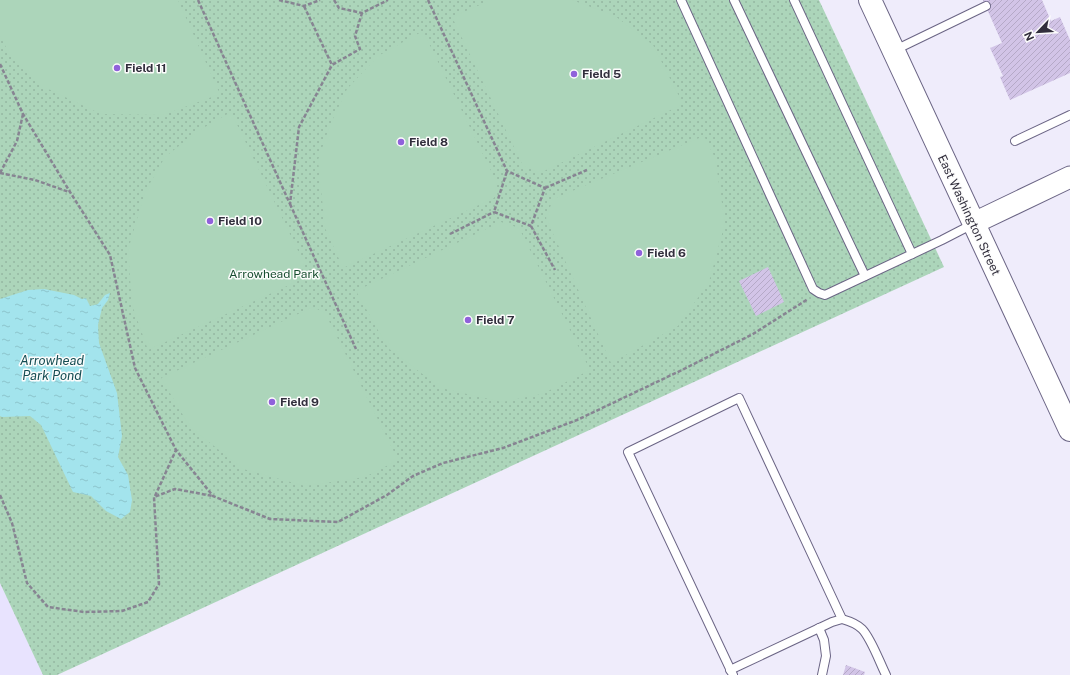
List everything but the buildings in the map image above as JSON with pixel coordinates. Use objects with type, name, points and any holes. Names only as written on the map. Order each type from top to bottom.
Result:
[{"type":"main road","name":"East Washington Street","points":[[870,0],[1070,430]]},
{"type":"street","points":[[974,223],[1070,177]]},
{"type":"lane","points":[[680,0],[813,289],[818,293],[825,295],[942,240],[974,223]]},
{"type":"lane","points":[[734,0],[865,276]]},
{"type":"lane","points":[[794,0],[912,254]]},
{"type":"lane","points":[[893,51],[986,6]]},
{"type":"lane","points":[[1015,141],[1070,115]]},
{"type":"lane","points":[[842,619],[739,398],[628,452],[732,672],[819,628],[842,619],[852,622],[862,628],[871,642],[886,675]]},
{"type":"lane","points":[[819,628],[824,640],[826,656],[822,675]]},
{"type":"path","points":[[198,0],[356,349]]},
{"type":"path","points":[[279,0],[304,6],[320,0]]},
{"type":"path","points":[[334,0],[339,8],[362,13],[388,0]]},
{"type":"path","points":[[428,0],[507,172],[545,188],[587,170]]},
{"type":"path","points":[[304,6],[332,65]]},
{"type":"path","points":[[290,204],[299,126],[332,65],[360,49],[355,36],[362,13]]},
{"type":"path","points":[[0,64],[23,114],[110,255],[135,368],[176,450],[213,496]]},
{"type":"path","points":[[23,114],[17,141],[0,173],[35,180],[70,192]]},
{"type":"path","points":[[450,234],[494,212],[507,172]]},
{"type":"path","points":[[531,226],[545,188]]},
{"type":"path","points":[[494,212],[531,226],[555,270]]},
{"type":"path","points":[[154,497],[175,489],[213,496],[270,519],[338,522],[387,495],[414,476],[443,463],[503,448],[577,420],[752,334],[818,293]]},
{"type":"path","points":[[0,495],[12,523],[27,583],[48,607],[84,612],[122,611],[148,602],[159,584],[154,497],[176,450]]},
{"type":"shaded area","points":[[0,583],[43,675],[0,675]]},
{"type":"green space","name":"Arrowhead Park","points":[[0,0],[819,0],[944,267],[57,675],[43,675],[0,583]]},
{"type":"green space","name":"Field 11","points":[[0,0],[178,0],[220,94],[163,115],[101,114],[46,88],[7,49],[0,36]]},
{"type":"green space","name":"Field 5","points":[[492,0],[572,0],[615,16],[653,45],[683,104],[540,173],[523,166],[452,17]]},
{"type":"green space","name":"Field 8","points":[[423,31],[497,183],[494,198],[343,268],[325,228],[318,160],[330,125],[347,89],[378,56]]},
{"type":"green space","name":"Field 10","points":[[231,112],[304,263],[300,280],[148,350],[132,305],[128,250],[145,192],[165,157],[198,131]]},
{"type":"green space","name":"Field 6","points":[[704,136],[715,158],[725,223],[709,282],[678,326],[611,363],[546,218],[553,199]]},
{"type":"green space","name":"Field 7","points":[[501,222],[519,228],[590,370],[542,394],[502,402],[441,388],[388,348],[356,291]]},
{"type":"green space","name":"Field 9","points":[[313,307],[325,313],[398,460],[365,477],[305,486],[243,469],[190,427],[161,378]]},
{"type":"water","name":"Arrowhead Park Pond","points":[[44,289],[74,295],[82,299],[86,298],[90,306],[98,304],[105,295],[110,293],[108,300],[102,308],[98,325],[99,343],[117,393],[122,436],[118,457],[128,475],[132,500],[130,512],[121,519],[106,511],[91,496],[73,492],[41,425],[30,416],[0,416],[0,299],[28,290]]},
{"type":"place","name":"Field 11","points":[[117,68]]},
{"type":"place","name":"Field 5","points":[[574,74]]},
{"type":"place","name":"Field 8","points":[[401,142]]},
{"type":"place","name":"Field 10","points":[[210,221]]},
{"type":"place","name":"Field 6","points":[[639,253]]},
{"type":"place","name":"Field 7","points":[[468,320]]},
{"type":"place","name":"Field 9","points":[[272,402]]}]
